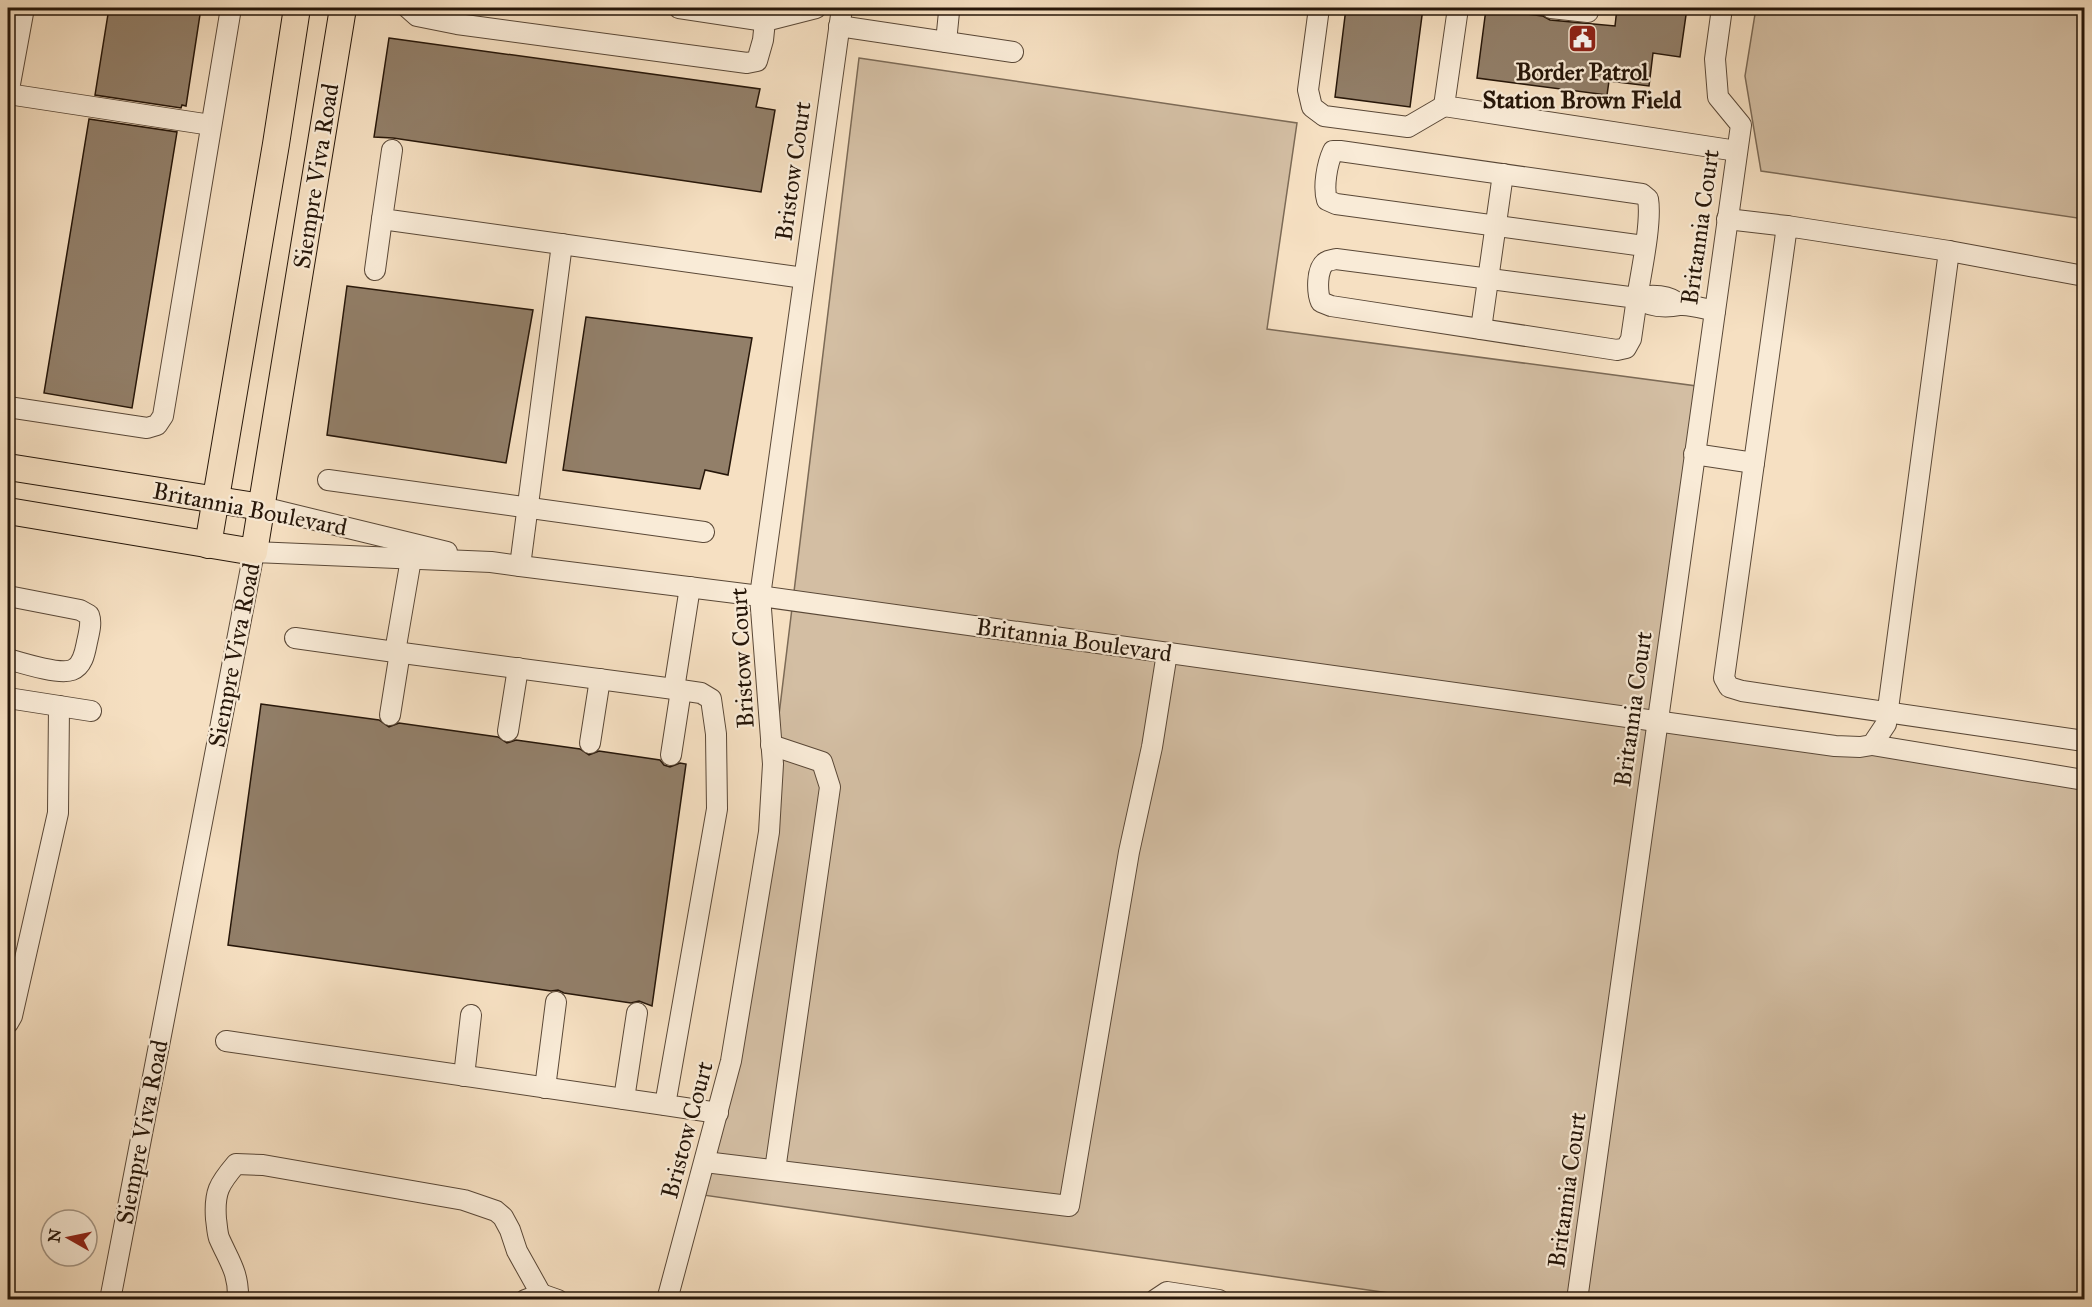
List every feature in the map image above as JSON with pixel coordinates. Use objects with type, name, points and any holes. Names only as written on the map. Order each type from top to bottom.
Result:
[{"type":"main road","name":"Siempre Viva Road","points":[[208,545],[297,8]]},
{"type":"main road","name":"Siempre Viva Road","points":[[254,552],[344,8]]},
{"type":"main road","name":"Britannia Boulevard","points":[[8,467],[262,507]]},
{"type":"main road","name":"Britannia Boulevard","points":[[8,511],[254,552]]},
{"type":"street","points":[[24,8],[8,94],[211,125]]},
{"type":"street","points":[[8,407],[147,428],[157,425],[163,416],[231,8]]},
{"type":"street","points":[[408,8],[417,16],[457,24],[747,63],[757,61],[765,21]]},
{"type":"street","points":[[679,8],[765,21],[816,8]]},
{"type":"street","points":[[946,42],[949,12],[947,8]]},
{"type":"street","points":[[1319,8],[1308,90],[1312,107],[1324,116],[1408,127],[1444,106],[1737,151]]},
{"type":"street","points":[[1444,106],[1458,8]]},
{"type":"street","points":[[1551,8],[1588,12],[1589,8]]},
{"type":"street","name":"Britannia Court","points":[[1577,1299],[1741,125],[1718,96],[1715,59],[1722,8]]},
{"type":"street","points":[[840,17],[946,42],[1013,52]]},
{"type":"street","name":"Bristow Court","points":[[667,1299],[731,1061],[769,832],[773,764],[760,596],[840,17]]},
{"type":"street","points":[[375,270],[392,150]]},
{"type":"street","points":[[1644,246],[1336,204],[1327,200],[1325,193],[1333,151],[1642,194],[1648,198],[1649,207],[1644,246],[1637,298],[1631,339],[1626,348],[1617,350],[1330,306],[1321,302],[1318,295],[1321,268],[1326,262],[1336,259],[1637,298],[1648,295],[1675,299],[1680,305],[1715,311]]},
{"type":"street","points":[[1481,329],[1503,174]]},
{"type":"street","points":[[382,219],[804,278]]},
{"type":"street","points":[[1727,219],[1949,251],[2085,276]]},
{"type":"street","points":[[1787,226],[1724,678],[1729,687],[1742,691],[2085,741]]},
{"type":"street","points":[[520,566],[562,244]]},
{"type":"street","points":[[1872,745],[1886,724],[1888,713],[1949,251]]},
{"type":"street","points":[[1694,454],[1754,463]]},
{"type":"street","points":[[328,480],[704,532]]},
{"type":"street","name":"Britannia Boulevard","points":[[262,507],[491,562],[760,596],[1834,746],[1872,745],[2085,780]]},
{"type":"street","name":"Britannia Boulevard","points":[[254,552],[491,562]]},
{"type":"street","name":"Siempre Viva Road","points":[[110,1299],[254,552]]},
{"type":"street","points":[[390,715],[411,559]]},
{"type":"street","points":[[671,755],[690,587]]},
{"type":"street","points":[[8,596],[80,610],[89,615],[91,621],[84,657],[72,670],[57,670],[8,659]]},
{"type":"street","points":[[295,638],[677,689],[700,693],[711,699],[716,734],[717,809],[665,1105]]},
{"type":"street","points":[[705,1162],[1069,1206],[1129,852],[1152,747],[1167,653]]},
{"type":"street","points":[[508,731],[518,668]]},
{"type":"street","points":[[590,743],[600,679]]},
{"type":"street","points":[[8,698],[91,711]]},
{"type":"street","points":[[8,1023],[12,1016],[58,813],[59,706]]},
{"type":"street","points":[[771,745],[822,762],[830,787],[775,1170]]},
{"type":"street","points":[[545,1088],[556,1002]]},
{"type":"street","points":[[624,1099],[637,1013]]},
{"type":"street","points":[[464,1076],[471,1015]]},
{"type":"street","points":[[226,1041],[718,1113]]},
{"type":"street","points":[[238,1299],[239,1286],[234,1266],[218,1235],[215,1199],[223,1179],[236,1164],[262,1165],[464,1200],[496,1211],[503,1217],[510,1230],[517,1251],[541,1298]]},
{"type":"street","points":[[1155,1299],[1167,1292],[1219,1299]]},
{"type":"shaded area","points":[[1756,8],[2084,8],[2084,219],[1761,171],[1745,76]]},
{"type":"shaded area","points":[[859,58],[1297,123],[1267,329],[1704,387],[1657,720],[2084,781],[2084,1299],[1431,1299],[696,1194],[731,1061],[773,764]]},
{"type":"building","points":[[109,8],[201,8],[186,106],[182,105],[181,108],[95,95]]},
{"type":"building","points":[[1346,8],[1423,8],[1410,107],[1335,97]]},
{"type":"building","name":"Border Patrol Station Brown Field","points":[[1617,8],[1687,8],[1680,57],[1653,53],[1649,86],[1609,81],[1607,95],[1477,78],[1486,9],[1543,16],[1550,20],[1615,26]]},
{"type":"building","points":[[389,38],[760,89],[756,107],[775,110],[761,192],[374,137]]},
{"type":"building","points":[[89,119],[177,132],[132,408],[44,393]]},
{"type":"building","points":[[347,286],[533,310],[506,463],[327,435]]},
{"type":"building","points":[[586,317],[752,338],[728,475],[705,470],[700,489],[563,470]]},
{"type":"building","points":[[261,704],[379,720],[389,727],[399,723],[498,737],[507,743],[516,740],[580,749],[589,755],[599,751],[660,760],[664,765],[670,767],[680,763],[686,764],[652,1006],[639,1001],[631,1003],[564,993],[558,990],[551,991],[228,945]]},
{"type":"place","name":"Border Patrol Station Brown Field","points":[[1582,39]]}]
